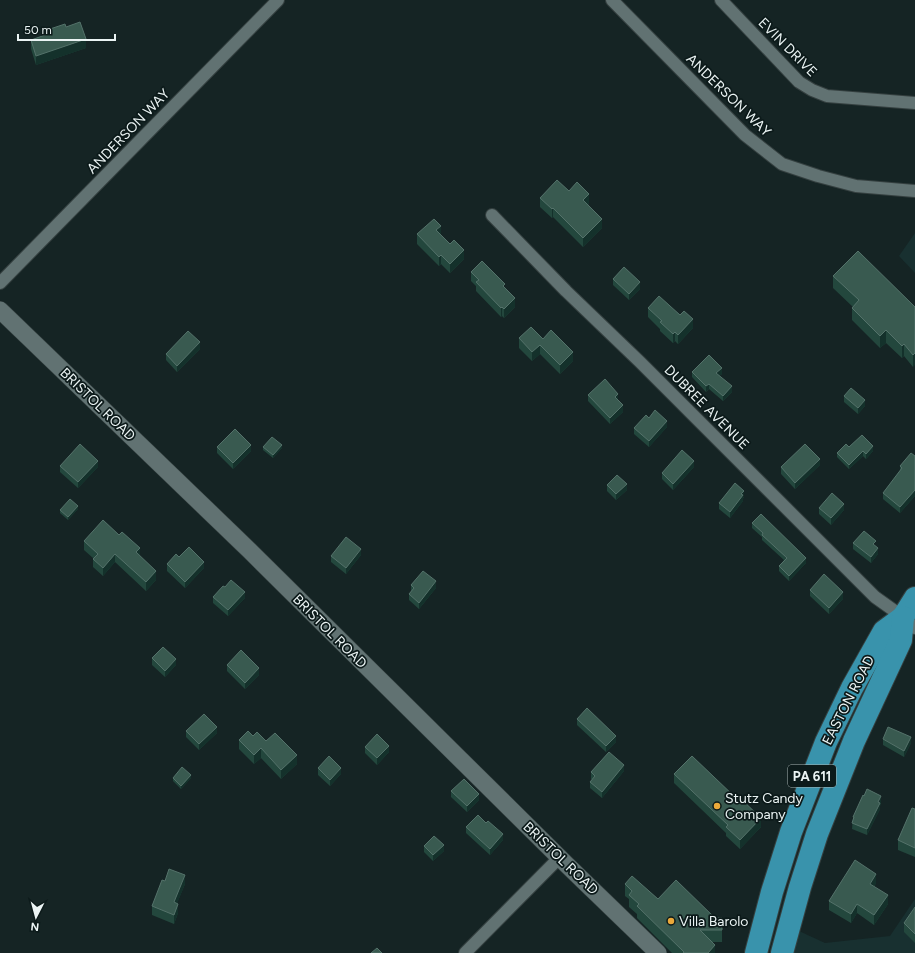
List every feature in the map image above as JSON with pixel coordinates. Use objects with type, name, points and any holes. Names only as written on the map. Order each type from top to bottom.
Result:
[{"type":"highway","name":"EASTON ROAD","points":[[782,953],[817,834],[854,741],[901,640],[911,622],[915,598]]},
{"type":"highway","name":"EASTON ROAD","points":[[756,953],[772,892],[791,832],[826,742],[850,692],[884,631],[911,622]]},
{"type":"main road","name":"BRISTOL ROAD","points":[[0,310],[250,551],[658,953]]},
{"type":"street","name":"ANDERSON WAY","points":[[0,283],[278,0]]},
{"type":"street","name":"ANDERSON WAY","points":[[612,0],[745,135],[782,164],[818,176],[856,186],[915,190]]},
{"type":"street","name":"EVIN DRIVE","points":[[721,0],[799,82],[812,90],[827,96],[842,98],[915,103]]},
{"type":"street","name":"DUBREE AVENUE","points":[[492,214],[566,291],[640,362],[869,591],[911,622]]},
{"type":"street","points":[[465,953],[560,858]]},
{"type":"shaded area","points":[[915,233],[915,273],[899,256]]},
{"type":"shaded area","points":[[915,899],[915,953],[794,953],[799,931],[825,943],[890,936]]},
{"type":"building","points":[[80,22],[86,39],[36,56],[31,40],[48,34],[47,30],[65,24],[66,27]]},
{"type":"building","points":[[557,180],[569,191],[577,182],[589,194],[583,200],[602,219],[583,238],[553,208],[552,209],[540,198]]},
{"type":"building","points":[[434,219],[441,226],[436,230],[450,244],[454,240],[464,250],[450,264],[441,255],[439,257],[417,234]]},
{"type":"building","points":[[858,251],[915,307],[915,353],[913,355],[904,344],[902,346],[886,330],[880,336],[852,308],[859,300],[833,276]]},
{"type":"building","points":[[482,261],[505,284],[503,286],[515,298],[504,309],[502,307],[501,308],[476,282],[479,280],[471,272]]},
{"type":"building","points":[[624,267],[640,282],[629,294],[613,279]]},
{"type":"building","points":[[659,296],[680,315],[684,311],[693,319],[678,335],[675,332],[673,334],[648,308]]},
{"type":"building","points":[[531,327],[543,339],[551,330],[573,352],[560,365],[540,345],[532,352],[519,338]]},
{"type":"building","points":[[188,331],[200,342],[177,366],[166,354]]},
{"type":"building","points":[[709,355],[722,368],[716,373],[732,386],[723,396],[709,384],[706,386],[692,372]]},
{"type":"building","points":[[605,379],[618,394],[615,397],[623,405],[610,418],[588,395]]},
{"type":"building","points":[[851,388],[865,400],[858,408],[844,396]]},
{"type":"building","points":[[655,410],[667,421],[649,441],[634,428],[646,415],[649,418]]},
{"type":"building","points":[[235,429],[251,445],[233,463],[217,447]]},
{"type":"building","points":[[862,435],[873,446],[866,454],[863,451],[849,465],[837,453],[846,444],[849,447]]},
{"type":"building","points":[[272,437],[282,445],[273,455],[263,447]]},
{"type":"building","points":[[80,444],[98,461],[78,482],[60,466]]},
{"type":"building","points":[[805,444],[820,459],[795,483],[781,467]]},
{"type":"building","points":[[682,450],[694,461],[673,484],[662,473]]},
{"type":"building","points":[[911,453],[915,456],[915,490],[900,507],[883,493],[902,468],[900,466]]},
{"type":"building","points":[[617,475],[627,484],[616,494],[607,485]]},
{"type":"building","points":[[735,483],[744,491],[741,494],[743,495],[730,512],[719,503]]},
{"type":"building","points":[[832,493],[844,504],[831,518],[819,508]]},
{"type":"building","points":[[70,499],[78,506],[68,517],[60,510]]},
{"type":"building","points":[[761,514],[806,558],[789,576],[779,566],[787,558],[762,535],[763,533],[752,523]]},
{"type":"building","points":[[103,520],[119,535],[122,532],[140,548],[136,552],[156,571],[146,582],[115,554],[103,568],[93,559],[98,554],[84,541]]},
{"type":"building","points":[[864,531],[876,541],[873,544],[878,548],[871,557],[853,543]]},
{"type":"building","points":[[346,537],[361,549],[346,568],[331,556]]},
{"type":"building","points":[[189,547],[204,562],[185,582],[167,564],[176,554],[179,557]]},
{"type":"building","points":[[423,571],[436,581],[419,603],[409,594],[414,588],[411,585]]},
{"type":"building","points":[[824,574],[843,592],[829,608],[810,590]]},
{"type":"building","points":[[231,580],[245,592],[228,610],[213,597]]},
{"type":"building","points":[[163,647],[176,659],[165,671],[152,658]]},
{"type":"building","points":[[241,650],[259,668],[245,683],[227,665]]},
{"type":"building","points":[[587,708],[616,736],[606,746],[577,719]]},
{"type":"building","points":[[204,714],[217,727],[199,744],[186,731]]},
{"type":"building","points":[[888,727],[911,737],[904,751],[883,739]]},
{"type":"building","points":[[248,731],[253,736],[257,732],[266,741],[275,733],[297,755],[281,770],[261,748],[254,755],[239,740]]},
{"type":"building","points":[[377,734],[389,746],[377,758],[365,747]]},
{"type":"building","points":[[609,752],[624,765],[602,792],[590,782],[595,776],[591,772]]},
{"type":"building","points":[[329,756],[341,768],[330,780],[318,768]]},
{"type":"building","name":"Stutz Candy Company","points":[[692,756],[736,798],[738,796],[761,818],[740,840],[726,827],[728,825],[674,774]]},
{"type":"building","points":[[182,767],[191,775],[181,786],[173,778]]},
{"type":"building","points":[[464,779],[479,794],[467,806],[451,791]]},
{"type":"building","points":[[867,789],[881,796],[878,802],[880,803],[867,829],[852,823],[853,817]]},
{"type":"building","points":[[912,808],[915,809],[915,848],[898,840]]},
{"type":"building","points":[[478,815],[486,823],[488,821],[503,834],[490,849],[466,827]]},
{"type":"building","points":[[434,836],[444,845],[433,855],[424,846]]},
{"type":"building","points":[[855,860],[876,874],[870,884],[888,895],[874,915],[857,904],[851,914],[829,901]]},
{"type":"building","points":[[169,869],[185,875],[174,902],[178,904],[174,915],[152,906],[162,880],[165,881]]},
{"type":"building","name":"Villa Barolo","points":[[632,876],[658,899],[676,880],[715,918],[722,918],[722,930],[700,930],[715,945],[708,953],[683,953],[684,952],[637,906],[639,904],[629,895],[632,891],[625,884]]},
{"type":"building","points":[[915,907],[915,934],[904,923]]},
{"type":"building","points":[[377,948],[382,953],[371,953]]},
{"type":"place","name":"Stutz Candy Company","points":[[717,806]]},
{"type":"place","name":"Villa Barolo","points":[[671,921]]}]
